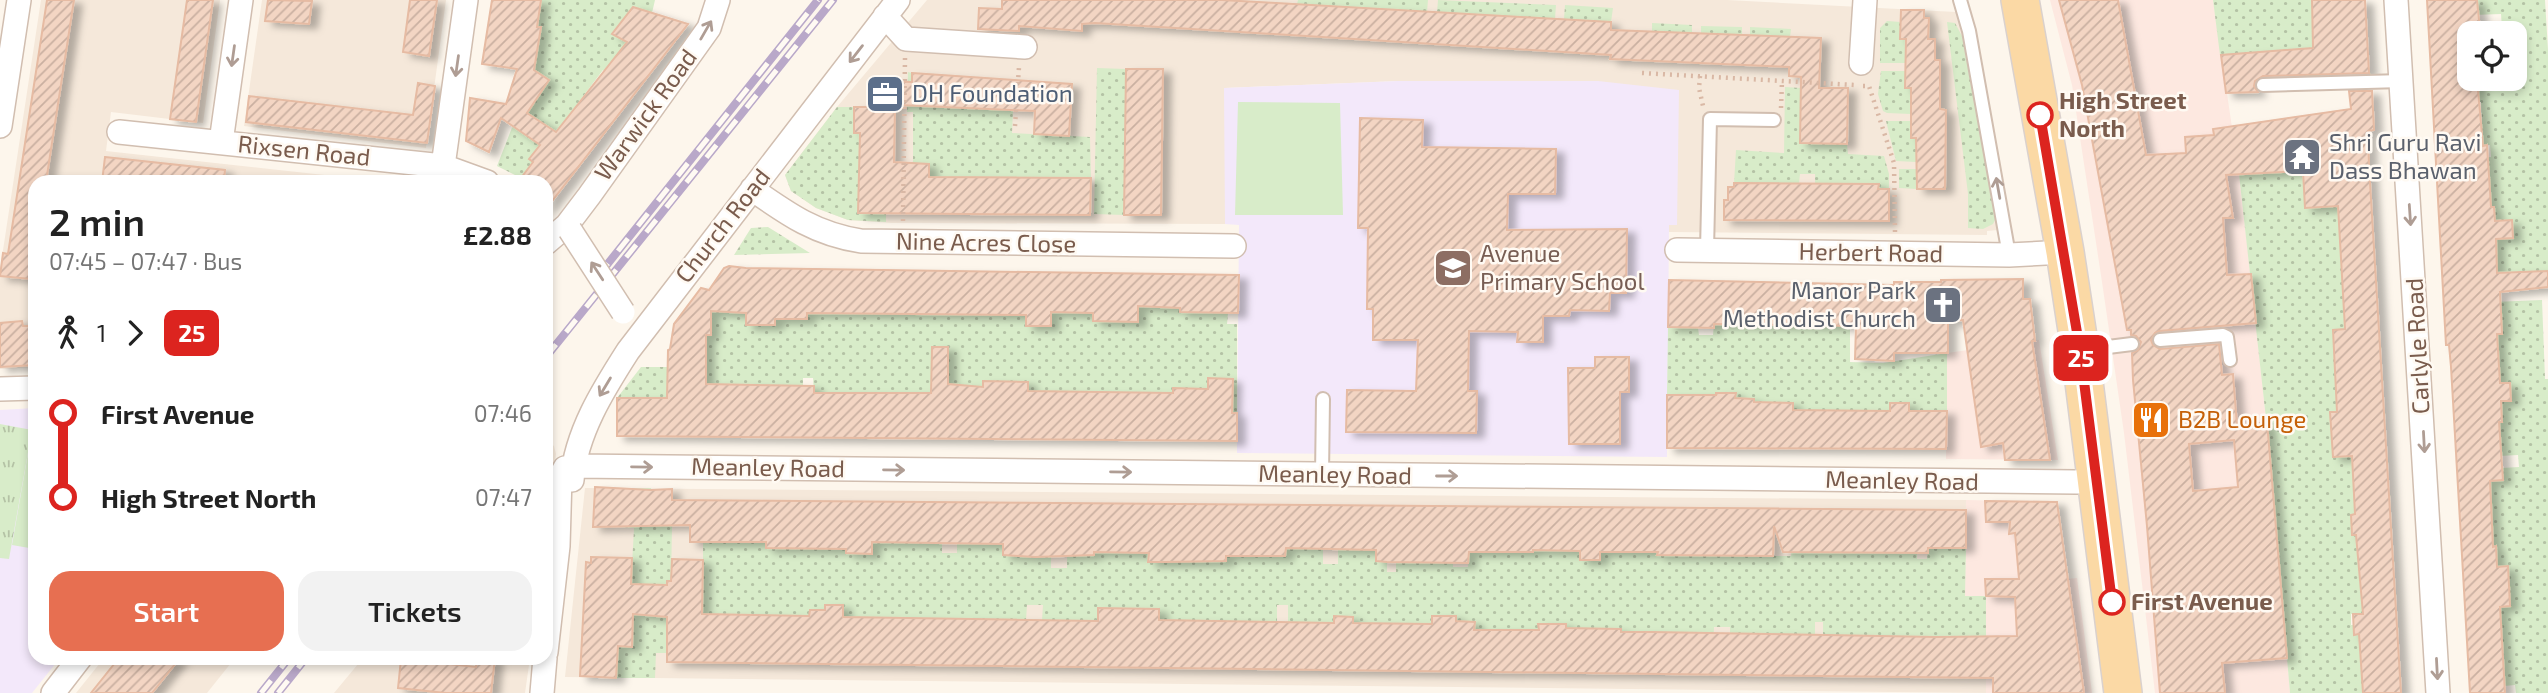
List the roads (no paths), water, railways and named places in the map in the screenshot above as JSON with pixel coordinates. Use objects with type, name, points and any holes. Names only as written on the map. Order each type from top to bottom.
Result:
[{"type":"main road","points":[[2020,0],[2080,350],[2123,693]]},
{"type":"street","points":[[0,126],[19,0]]},
{"type":"street","points":[[221,142],[241,0]]},
{"type":"street","points":[[443,166],[466,0]]},
{"type":"street","name":"Warwick Road","points":[[557,231],[709,28],[718,0]]},
{"type":"street","points":[[1861,63],[1865,0]]},
{"type":"street","name":"Carlyle Road","points":[[2396,0],[2438,693]]},
{"type":"street","points":[[891,8],[906,39],[1022,47]]},
{"type":"street","name":"Church Road","points":[[553,590],[573,466],[583,433],[600,395],[643,331],[891,8]]},
{"type":"street","name":"Rixsen Road","points":[[119,132],[443,166],[468,175]]},
{"type":"street","name":"Nine Acres Close","points":[[752,189],[797,220],[836,237],[862,241],[1234,246]]},
{"type":"street","points":[[557,231],[623,312],[643,331]]},
{"type":"street","name":"Herbert Road","points":[[1677,250],[2009,255],[2065,252]]},
{"type":"street","points":[[0,389],[28,388]]},
{"type":"street","name":"Meanley Road","points":[[573,466],[2076,482],[2096,480]]},
{"type":"street","points":[[53,693],[75,665]]},
{"type":"street","points":[[542,693],[544,665]]},
{"type":"lane","points":[[1961,0],[1969,31],[2009,255]]},
{"type":"lane","points":[[2263,85],[2402,81]]},
{"type":"lane","points":[[1707,250],[1710,119],[1774,120]]},
{"type":"lane","points":[[2160,340],[2223,335],[2227,337],[2230,360]]},
{"type":"lane","points":[[2080,350],[2132,344]]},
{"type":"lane","points":[[1322,475],[1323,399]]},
{"type":"railway","points":[[598,276],[818,0]]},
{"type":"railway","points":[[553,348],[833,0]]},
{"type":"railway","points":[[261,693],[283,665]]},
{"type":"railway","points":[[278,693],[300,665]]},
{"type":"place","name":"DH Foundation","points":[[885,94]]},
{"type":"place","name":"High Street North","points":[[2040,115]]},
{"type":"place","name":"Shri Guru Ravi Dass Bhawan","points":[[2302,157]]},
{"type":"place","name":"Avenue Primary School","points":[[1453,268]]},
{"type":"place","name":"Manor Park Methodist Church","points":[[1943,305]]},
{"type":"place","name":"B2B Lounge","points":[[2151,420]]},
{"type":"place","name":"First Avenue","points":[[2112,602]]}]
